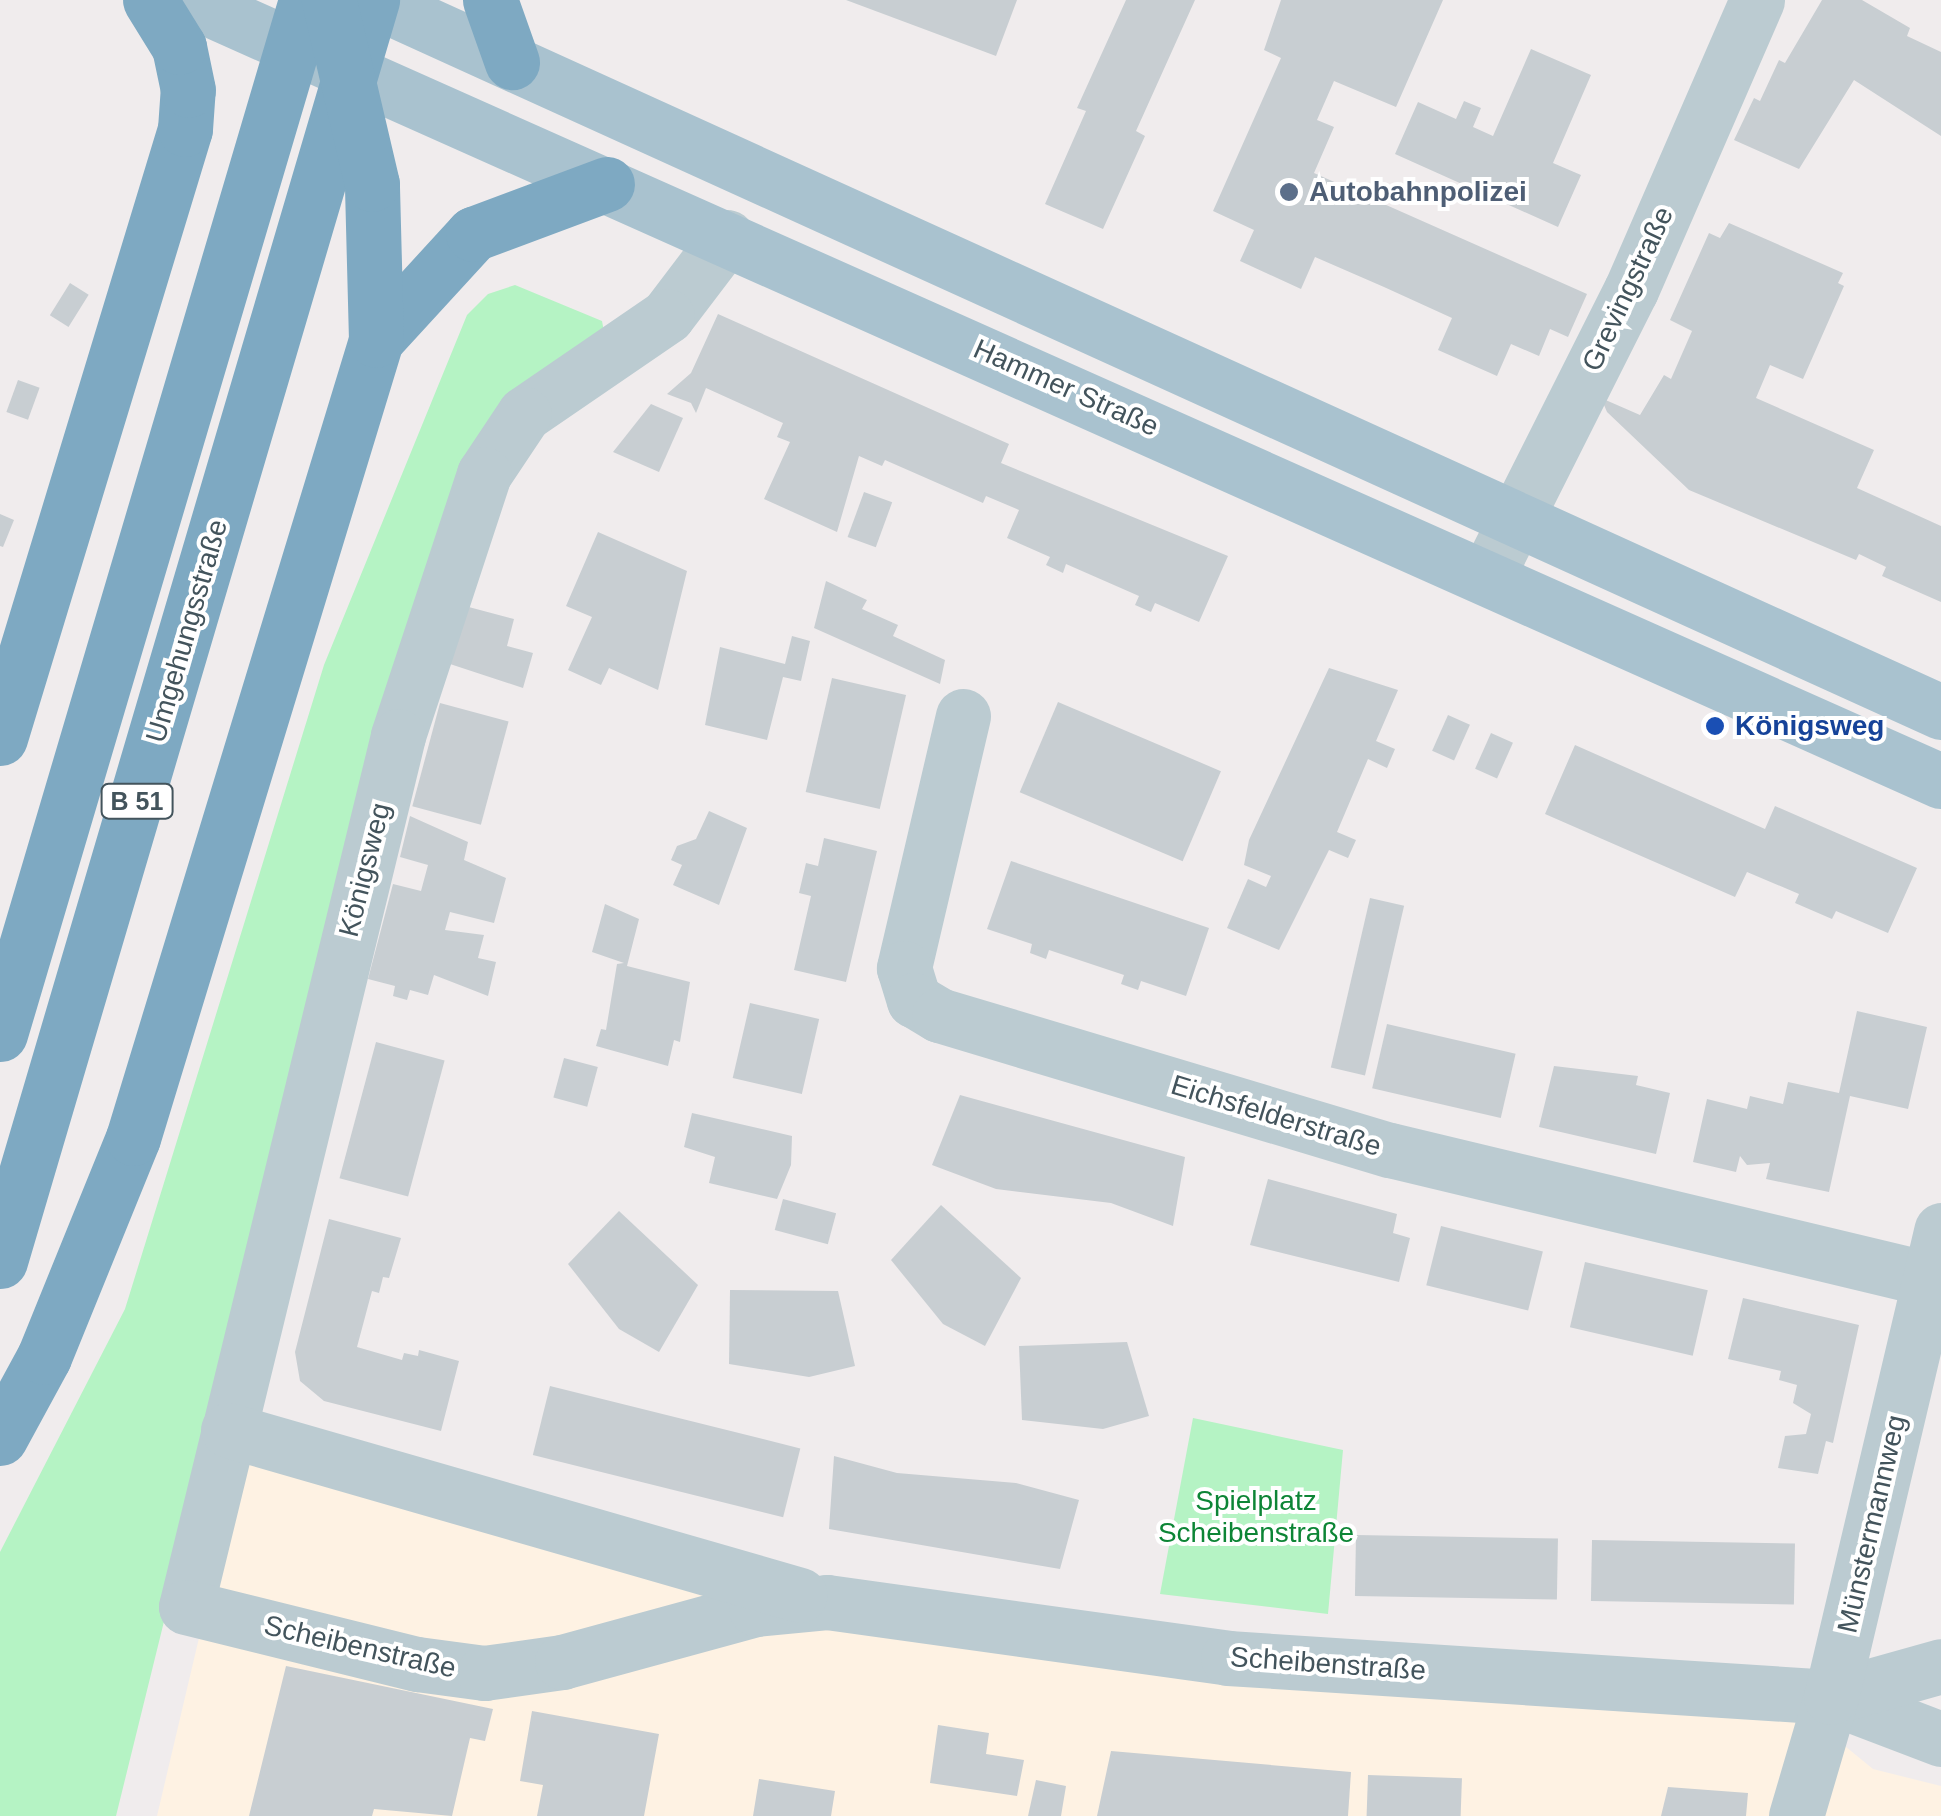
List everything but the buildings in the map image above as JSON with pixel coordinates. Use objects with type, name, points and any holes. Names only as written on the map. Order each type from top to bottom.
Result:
[{"type":"highway","points":[[0,738],[185,130],[188,90],[179,46],[150,0]]},
{"type":"highway","points":[[490,0],[512,62]]},
{"type":"highway","points":[[165,188],[201,142],[338,9]]},
{"type":"highway","name":"B 51","points":[[0,1034],[338,9]]},
{"type":"highway","name":"Umgehungsstraße","points":[[0,1260],[338,9]]},
{"type":"highway","points":[[0,1438],[44,1357],[133,1138],[376,340],[374,216],[348,69]]},
{"type":"highway","points":[[376,340],[473,234],[493,222],[607,184]]},
{"type":"main road","name":"Hammer Straße","points":[[209,9],[338,9],[448,34],[1941,712]]},
{"type":"main road","name":"Hammer Straße","points":[[338,9],[348,69],[1488,574],[1941,781]]},
{"type":"street","name":"Grevingstraße","points":[[1488,574],[1637,276],[1757,0]]},
{"type":"street","name":"Königsweg","points":[[186,1607],[398,736],[484,474],[524,414],[667,316],[727,237]]},
{"type":"street","name":"Eichsfelderstraße","points":[[962,716],[904,968],[914,1000],[939,1016],[1424,1160],[1935,1254]]},
{"type":"street","name":"Münstermannweg","points":[[1796,1816],[1832,1697],[1935,1254]]},
{"type":"street","name":"Scheibenstraße","points":[[228,1430],[827,1602],[1228,1658],[1832,1697],[1941,1739]]},
{"type":"street","name":"Scheibenstraße","points":[[186,1607],[417,1664],[484,1673],[562,1662],[756,1609],[827,1602]]},
{"type":"street","name":"Scheibenstraße","points":[[1832,1697],[1941,1666]]},
{"type":"shaded area","points":[[245,1443],[1047,1656],[1344,1693],[1802,1711],[1873,1769],[1941,1786],[1941,1816],[157,1816]]},
{"type":"green space","points":[[515,285],[602,321],[605,337],[571,356],[383,734],[116,1816],[0,1816],[0,1552],[125,1309],[324,665],[467,315],[488,294]]},
{"type":"green space","name":"Spielplatz Scheibenstraße","points":[[1193,1418],[1343,1450],[1328,1614],[1160,1594]]},
{"type":"place","name":"Autobahnpolizei","points":[[1289,192]]},
{"type":"place","name":"Königsweg","points":[[1715,726]]}]
